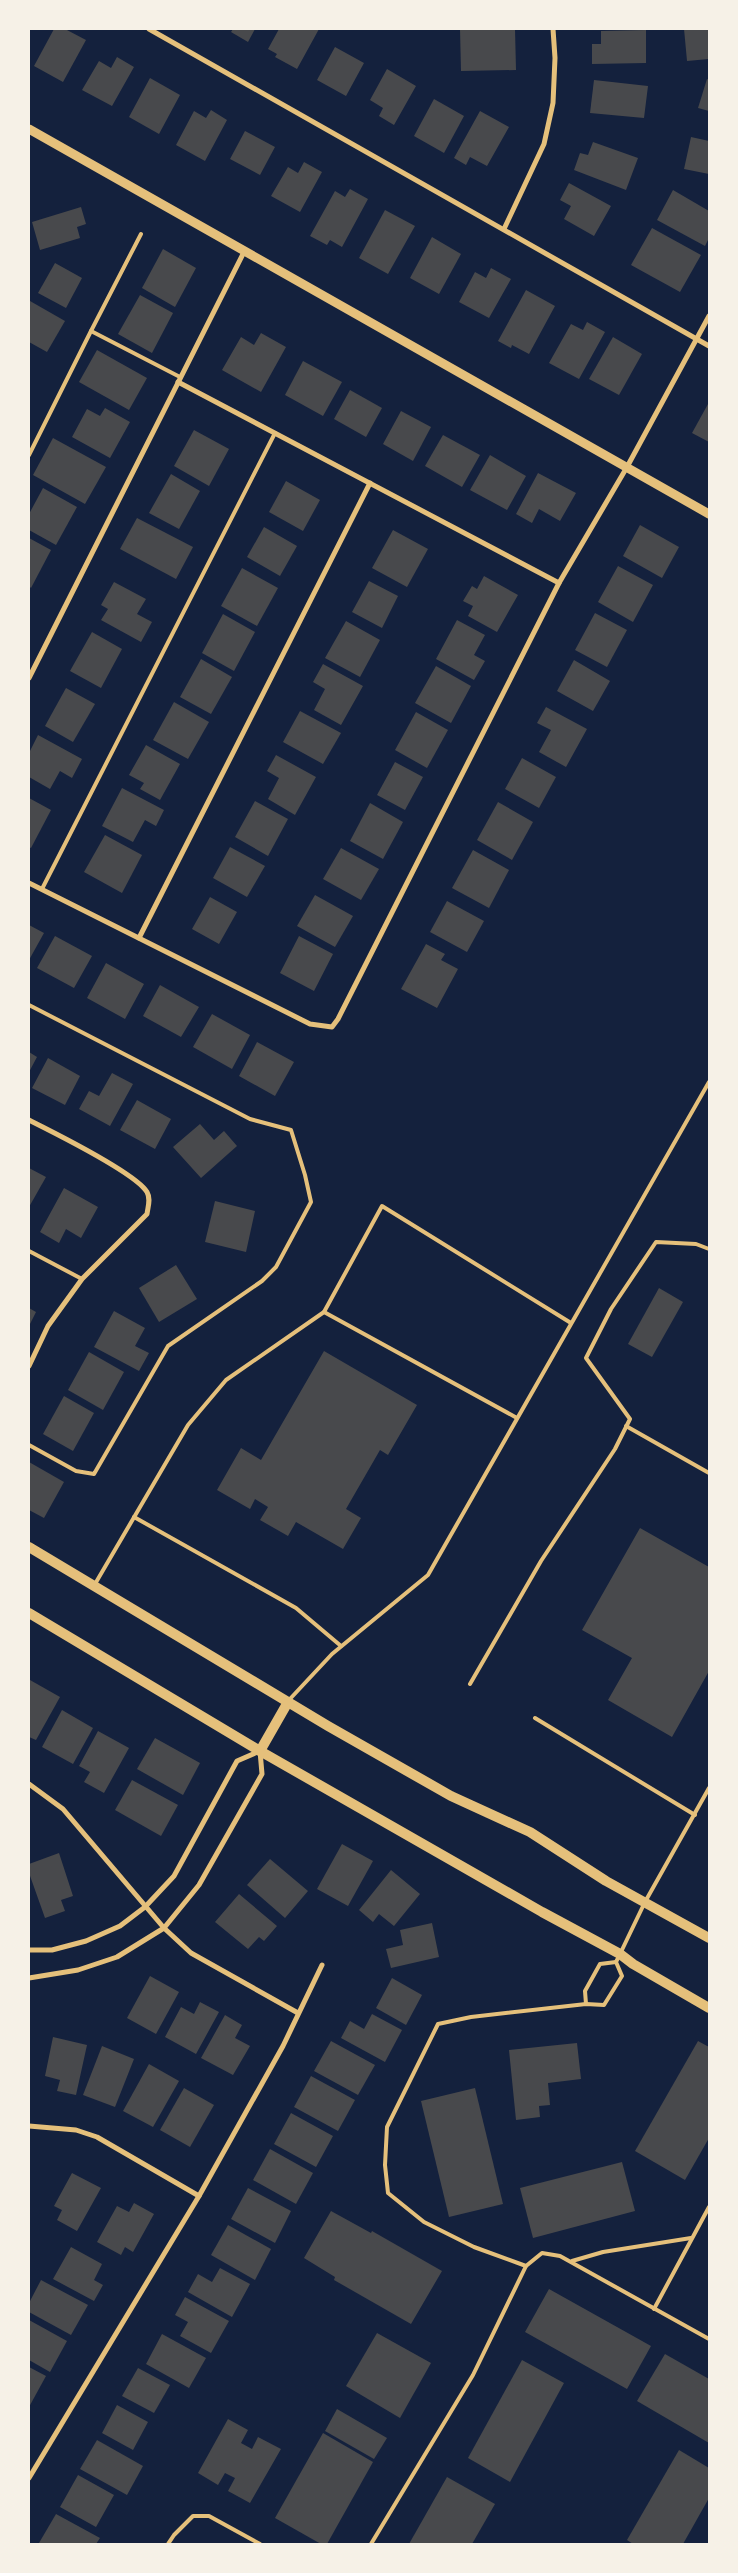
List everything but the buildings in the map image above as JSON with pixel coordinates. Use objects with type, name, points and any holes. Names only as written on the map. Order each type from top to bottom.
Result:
[{"type":"main road","points":[[29,1547],[95,1584],[288,1702],[451,1796],[530,1832],[645,1902],[709,1938]]},
{"type":"main road","points":[[29,1613],[260,1751],[542,1912],[618,1958],[633,1964],[709,2008]]},
{"type":"main road","points":[[260,1751],[288,1702]]},
{"type":"street","points":[[149,29],[709,346]]},
{"type":"street","points":[[504,229],[544,144],[553,103],[556,58],[553,29]]},
{"type":"street","points":[[29,129],[709,514]]},
{"type":"street","points":[[29,678],[244,252]]},
{"type":"street","points":[[29,882],[310,1024],[332,1027],[338,1019],[559,583],[627,467],[709,316]]},
{"type":"street","points":[[179,380],[275,433],[559,583]]},
{"type":"street","points":[[138,938],[370,483]]},
{"type":"street","points":[[29,1120],[77,1144],[138,1182],[146,1191],[149,1200],[147,1214],[82,1279],[48,1326],[29,1366]]},
{"type":"street","points":[[29,1950],[52,1950],[86,1940],[120,1926],[146,1907],[174,1876],[237,1761],[260,1751],[262,1774],[199,1884],[164,1928],[117,1957],[78,1970],[29,1978]]},
{"type":"street","points":[[29,1784],[63,1809],[164,1928],[191,1953],[298,2013]]},
{"type":"street","points":[[29,2478],[199,2196],[283,2046],[322,1964]]},
{"type":"street","points":[[29,2126],[76,2130],[97,2137],[199,2196]]},
{"type":"lane","points":[[29,455],[141,234]]},
{"type":"lane","points":[[91,331],[179,380]]},
{"type":"lane","points":[[42,889],[275,433]]},
{"type":"lane","points":[[29,1005],[250,1118],[290,1130],[305,1175],[311,1202],[276,1268],[262,1282],[168,1346],[94,1474],[76,1471],[29,1445]]},
{"type":"lane","points":[[288,1702],[312,1673],[341,1646],[428,1576],[709,1082]]},
{"type":"lane","points":[[95,1584],[188,1425],[226,1380],[324,1312],[382,1206],[571,1323]]},
{"type":"lane","points":[[470,1684],[541,1561],[615,1449],[630,1419],[586,1358],[610,1309],[656,1242],[696,1244],[709,1249]]},
{"type":"lane","points":[[29,1251],[82,1279]]},
{"type":"lane","points":[[324,1312],[518,1418]]},
{"type":"lane","points":[[626,1426],[709,1473]]},
{"type":"lane","points":[[134,1517],[296,1608],[341,1646]]},
{"type":"lane","points":[[535,1718],[694,1815]]},
{"type":"lane","points":[[526,2266],[474,2247],[424,2222],[388,2193],[385,2165],[387,2127],[438,2024],[471,2017],[586,2004],[604,2005],[622,1976],[618,1958],[645,1902],[709,1788]]},
{"type":"lane","points":[[586,2004],[586,1991],[600,1964],[618,1958]]},
{"type":"lane","points":[[654,2309],[709,2207]]},
{"type":"lane","points":[[572,2261],[603,2252],[691,2238]]},
{"type":"lane","points":[[371,2544],[473,2375],[526,2266],[542,2252],[572,2261],[709,2339]]},
{"type":"lane","points":[[168,2544],[174,2534],[193,2516],[209,2516],[260,2544]]}]
